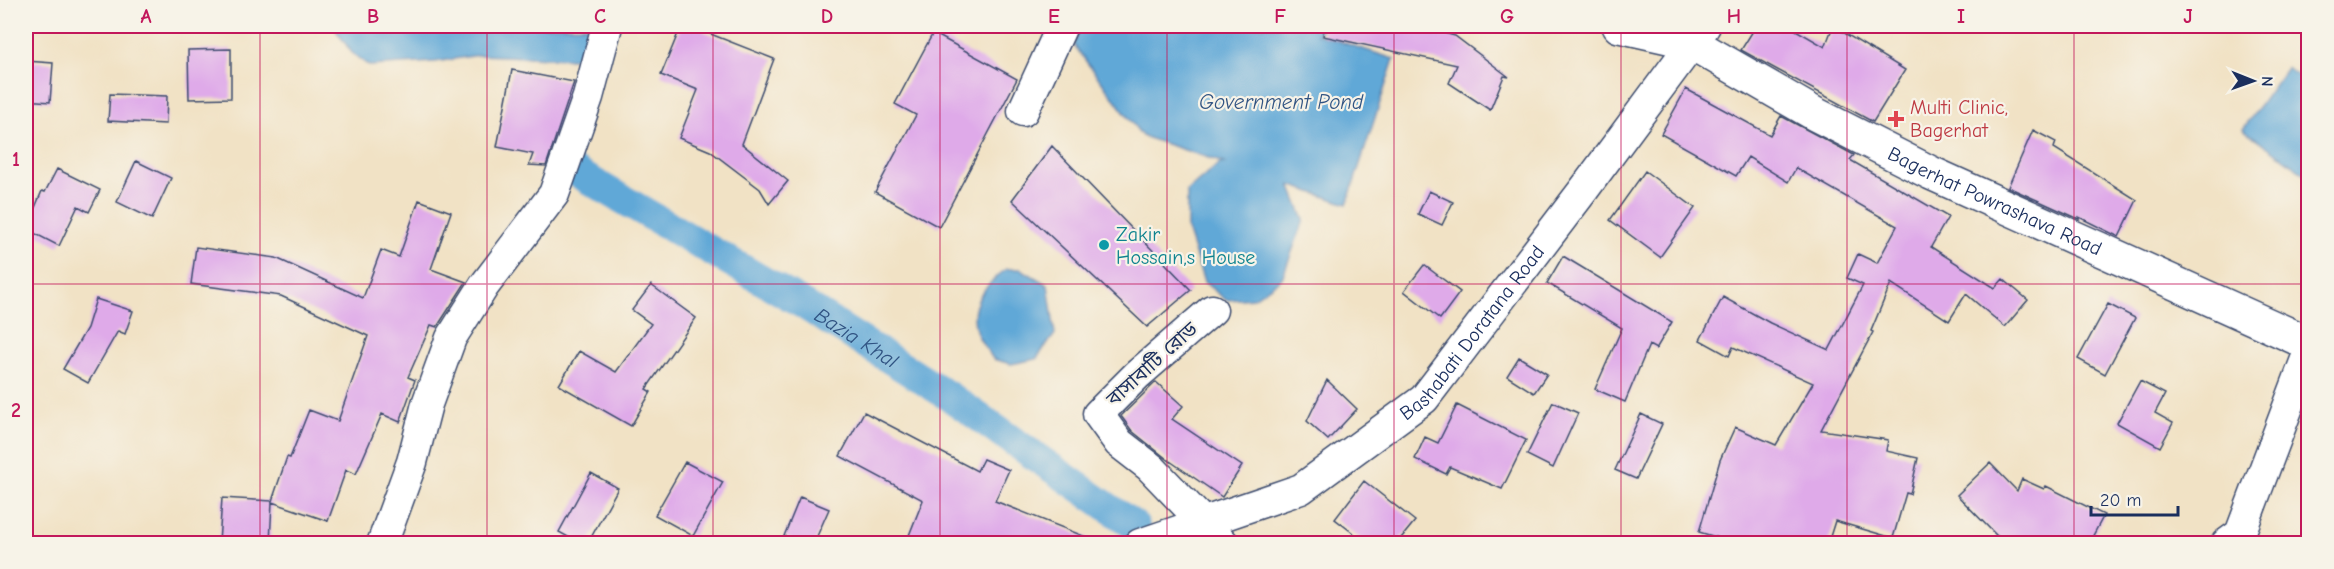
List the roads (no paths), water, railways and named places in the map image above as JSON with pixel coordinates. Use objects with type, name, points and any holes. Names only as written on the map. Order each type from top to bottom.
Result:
[{"type":"main road","name":"Bagerhat Powrashava Road","points":[[1618,26],[1698,34],[1815,114],[1930,173],[2308,343]]},
{"type":"street","points":[[382,543],[412,462],[427,404],[451,338],[484,286],[554,194],[588,97],[607,26]]},
{"type":"street","points":[[1023,111],[1062,26]]},
{"type":"street","name":"Bashabati Doratana Road","points":[[1140,543],[1301,489],[1424,399],[1585,188],[1698,34]]},
{"type":"street","name":"বাসাবাটি রোড","points":[[1204,521],[1150,466],[1119,443],[1098,414],[1137,375],[1212,310]]},
{"type":"street","points":[[2226,543],[2240,534],[2308,354]]},
{"type":"street","points":[[1204,521],[1224,543]]},
{"type":"water","points":[[333,26],[601,26],[591,51],[575,59],[479,55],[435,62],[369,66],[352,53]]},
{"type":"water","name":"Government Pond","points":[[1080,26],[1326,26],[1317,34],[1394,59],[1347,204],[1290,185],[1304,220],[1282,278],[1254,298],[1226,300],[1204,282],[1187,229],[1187,191],[1219,164],[1224,163],[1142,136],[1074,45]]},
{"type":"water","points":[[2287,68],[2308,83],[2308,176],[2243,129]]},
{"type":"water","points":[[1006,269],[1021,269],[1048,285],[1055,334],[1036,359],[1011,364],[993,359],[979,337],[974,320],[981,295]]},
{"type":"waterway","name":"Bazia Khal","points":[[567,167],[798,301],[950,397],[1135,526]]},
{"type":"place","name":"Multi Clinic, Bagerhat","points":[[1896,119]]},
{"type":"place","name":"Zakir Hossain,s House","points":[[1104,245]]}]
